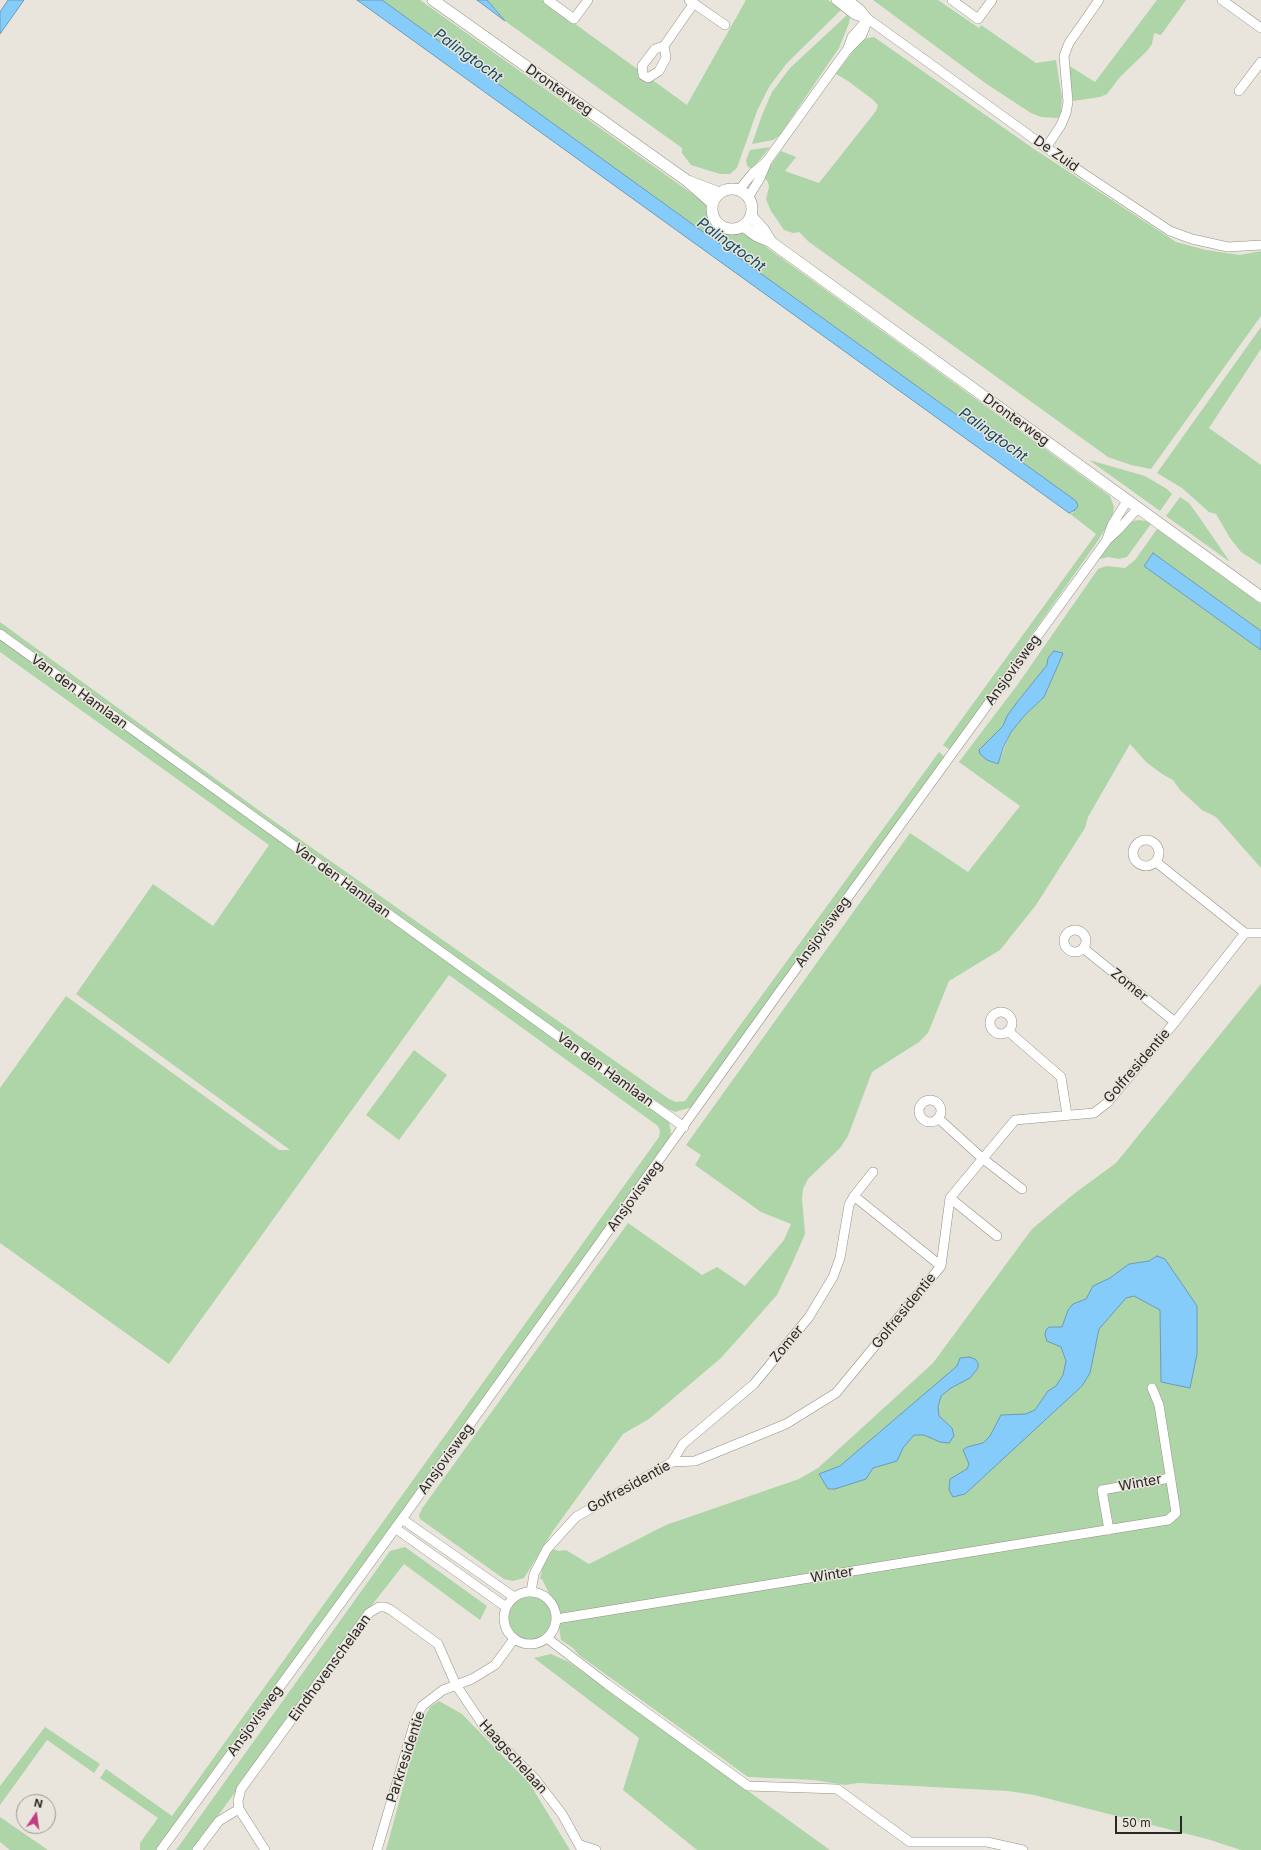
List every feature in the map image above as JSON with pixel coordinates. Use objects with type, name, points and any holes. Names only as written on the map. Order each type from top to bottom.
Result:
[{"type":"main road","name":"Dronterweg","points":[[433,0],[686,180],[712,203]]},
{"type":"main road","name":"Dronterweg","points":[[686,180],[719,193]]},
{"type":"main road","points":[[728,189],[739,190],[748,198],[752,207],[751,216],[743,226],[731,229],[720,225],[712,215],[712,203],[719,193],[728,189]]},
{"type":"main road","name":"Dronterweg","points":[[751,216],[763,229],[771,242]]},
{"type":"main road","name":"Dronterweg","points":[[743,226],[757,236],[771,242],[1261,597]]},
{"type":"street","points":[[548,0],[574,18],[588,0]]},
{"type":"street","points":[[836,0],[855,15],[868,19]]},
{"type":"street","points":[[848,0],[860,9],[868,19]]},
{"type":"street","points":[[952,0],[978,19],[992,0]]},
{"type":"street","points":[[1046,148],[1061,126],[1066,113],[1068,102],[1064,56],[1069,43],[1099,0]]},
{"type":"street","points":[[1222,0],[1261,28]]},
{"type":"street","points":[[664,46],[691,2],[726,25]]},
{"type":"street","points":[[739,190],[753,173],[766,161],[847,50],[852,37],[868,19]]},
{"type":"street","name":"De Zuid","points":[[868,19],[1046,148],[1170,231],[1192,239],[1228,247],[1261,245]]},
{"type":"street","points":[[1239,91],[1261,62]]},
{"type":"street","points":[[748,198],[760,178],[766,161]]},
{"type":"street","name":"Ansjovisweg","points":[[1107,540],[1112,525],[1128,501]]},
{"type":"street","name":"Ansjovisweg","points":[[161,1850],[402,1520],[1107,540],[1138,508]]},
{"type":"street","name":"Van den Hamlaan","points":[[0,634],[684,1127]]},
{"type":"street","points":[[1156,862],[1245,933],[1261,933]]},
{"type":"street","name":"Golfresidentie","points":[[531,1592],[534,1574],[547,1549],[576,1517],[672,1462],[695,1461],[786,1424],[836,1393],[941,1266],[950,1198],[1015,1120],[1094,1113],[1107,1103],[1175,1022],[1245,933]]},
{"type":"street","name":"Zomer","points":[[1083,948],[1175,1022]]},
{"type":"street","points":[[1008,1031],[1061,1077],[1068,1115]]},
{"type":"street","points":[[938,1118],[982,1158],[1022,1189]]},
{"type":"street","name":"Zomer","points":[[672,1462],[683,1444],[754,1384],[809,1317],[833,1277],[840,1258],[849,1206],[854,1196],[874,1172]]},
{"type":"street","points":[[854,1196],[941,1266]]},
{"type":"street","points":[[950,1198],[996,1236]]},
{"type":"street","name":"Winter","points":[[556,1619],[1168,1520],[1176,1513],[1159,1405],[1152,1388]]},
{"type":"street","name":"Winter","points":[[1109,1530],[1102,1490],[1170,1478]]},
{"type":"street","points":[[402,1520],[514,1597]]},
{"type":"street","points":[[395,1528],[506,1607]]},
{"type":"street","points":[[531,1592],[541,1595],[549,1601],[554,1610],[556,1619],[553,1630],[547,1638],[533,1644],[523,1644],[514,1639],[505,1627],[503,1616],[506,1607],[514,1597],[521,1593],[531,1592]]},
{"type":"street","name":"Eindhovenschelaan","points":[[239,1809],[238,1801],[241,1789],[369,1613],[379,1607],[385,1607],[391,1610],[438,1644],[456,1686]]},
{"type":"street","points":[[547,1638],[607,1684],[748,1786],[837,1789],[910,1842],[986,1846],[1023,1850]]},
{"type":"street","name":"Parkresidentie","points":[[377,1850],[415,1721],[422,1706],[444,1690],[472,1679],[495,1665],[514,1639]]},
{"type":"street","name":"Haagschelaan","points":[[456,1686],[485,1728],[536,1780],[562,1814],[582,1848]]},
{"type":"street","points":[[197,1850],[219,1821],[239,1809],[265,1850]]},
{"type":"street","points":[[582,1848],[596,1850]]},
{"type":"green space","points":[[382,0],[420,0],[701,200],[706,205],[712,224],[717,229],[728,233],[741,233],[751,236],[1110,496],[1114,507],[1110,522],[950,750],[943,745],[1096,534],[1069,513],[1073,513],[1076,501]]},
{"type":"green space","points":[[487,0],[542,0],[687,105],[746,0],[828,0],[841,10],[787,63],[769,87],[757,111],[737,168],[730,174],[720,174],[691,165],[682,153],[682,148],[505,21]]},
{"type":"green space","points":[[873,0],[938,0],[979,28],[981,25],[1036,63],[1056,60],[1062,98],[1061,112],[1058,118],[1041,117],[1031,113],[988,85]]},
{"type":"green space","points":[[1157,0],[1186,0],[1161,35],[1154,33],[1152,44],[1147,51],[1120,77],[1107,94],[1100,97],[1073,101],[1068,65],[1095,82]]},
{"type":"green space","points":[[847,15],[850,18],[849,23],[839,48],[779,136],[773,140],[752,144],[772,92],[790,68]]},
{"type":"green space","points":[[874,37],[1034,149],[1176,242],[1206,250],[1240,255],[1261,251],[1261,316],[1151,469],[1131,465],[1108,457],[809,242],[799,232],[793,233],[784,230],[771,211],[766,199],[769,187],[768,182],[763,176],[781,151],[796,157],[785,171],[819,183],[876,111],[878,105],[872,99],[836,74],[860,42],[867,38]]},
{"type":"green space","points":[[770,147],[752,169],[747,166],[746,160],[750,150]]},
{"type":"green space","points":[[1261,327],[1261,349],[1209,428],[1261,465],[1261,565],[1241,552],[1230,538],[1216,514],[1209,512],[1182,488],[1157,473]]},
{"type":"green space","points":[[1089,460],[1145,476],[1167,489],[1172,494],[1160,511]]},
{"type":"green space","points":[[1180,497],[1189,503],[1230,562],[1166,516]]},
{"type":"green space","points":[[1133,521],[1146,521],[1151,524],[1127,557],[1119,559],[1108,557],[1097,560],[1126,525]]},
{"type":"green space","points":[[1157,529],[1261,604],[1261,631],[1153,553],[1144,566],[1261,650],[1261,868],[1216,817],[1202,810],[1180,790],[1173,780],[1146,762],[1130,744],[1088,817],[1085,828],[1036,905],[1000,950],[949,981],[928,1033],[919,1042],[872,1072],[848,1136],[840,1148],[808,1179],[803,1189],[802,1198],[805,1234],[777,1295],[721,1358],[649,1419],[623,1434],[553,1531],[524,1578],[513,1581],[504,1579],[420,1519],[419,1515],[423,1507],[628,1223],[702,1275],[717,1267],[745,1286],[784,1240],[791,1224],[761,1212],[695,1165],[701,1155],[686,1145],[910,833],[968,872],[1020,806],[959,762],[1018,684],[1098,569],[1106,566],[1125,568],[1135,560]],"holes":[[[1062,656],[1044,697],[1025,715],[1011,732],[998,763],[979,750],[1003,726],[1018,701],[1047,665]]]},
{"type":"green space","points":[[0,622],[268,817],[669,1099],[676,1102],[685,1101],[939,752],[945,757],[692,1107],[675,1112],[666,1108],[596,1060],[0,631]]},
{"type":"green space","points":[[0,639],[669,1122],[671,1133],[668,1141],[159,1850],[140,1850],[140,1843],[158,1818],[100,1778],[106,1769],[172,1816],[659,1137],[660,1131],[658,1126],[449,975],[169,1364],[0,1243],[0,1088],[66,996],[279,1150],[290,1150],[76,994],[153,884],[213,926],[269,845],[0,652]]},
{"type":"green space","points":[[1261,984],[1261,1850],[1241,1850],[1207,1839],[1034,1795],[1008,1791],[858,1783],[845,1785],[814,1780],[748,1777],[579,1655],[573,1648],[561,1640],[556,1608],[542,1579],[540,1579],[543,1566],[553,1549],[559,1551],[566,1550],[589,1564],[666,1525],[799,1479],[818,1468],[933,1363],[1032,1229],[1075,1193],[1116,1163]]},
{"type":"green space","points":[[414,1050],[447,1075],[399,1140],[366,1115]]},
{"type":"green space","points":[[405,1547],[487,1606],[480,1620],[404,1564],[365,1614],[193,1850],[176,1850],[390,1551]]},
{"type":"green space","points":[[530,1597],[545,1603],[551,1618],[545,1633],[530,1639],[515,1633],[509,1618],[515,1603]]},
{"type":"green space","points":[[551,1654],[569,1662],[830,1850],[697,1850],[623,1790],[639,1738],[534,1658]]},
{"type":"green space","points":[[439,1701],[462,1714],[530,1784],[570,1850],[386,1850],[420,1725],[430,1707]]},
{"type":"green space","points":[[45,1727],[100,1764],[94,1773],[47,1740],[0,1805],[0,1786]]},
{"type":"green space","points":[[0,1817],[16,1828],[16,1834],[25,1834],[48,1850],[10,1850],[0,1842]]},
{"type":"water","points":[[8,0],[24,0],[0,34],[0,12]]},
{"type":"water","points":[[357,0],[382,0],[1076,501],[1078,506],[1075,510],[1069,513]]},
{"type":"water","points":[[477,0],[487,0],[505,21]]},
{"type":"water","points":[[1153,553],[1261,631],[1261,650],[1144,566]]},
{"type":"water","points":[[1054,651],[1063,653],[1044,697],[1025,715],[1011,732],[1003,748],[998,764],[987,760],[980,754],[979,750],[1003,726],[1007,716],[1047,665],[1048,658]]},
{"type":"water","points":[[1157,1256],[1165,1259],[1197,1306],[1197,1354],[1190,1388],[1161,1382],[1160,1310],[1134,1296],[1126,1298],[1099,1329],[1090,1373],[1082,1386],[965,1494],[953,1497],[949,1490],[950,1479],[967,1469],[969,1464],[963,1450],[967,1447],[983,1443],[990,1436],[1001,1415],[1026,1414],[1035,1410],[1048,1391],[1056,1386],[1063,1375],[1066,1361],[1061,1347],[1047,1341],[1045,1335],[1046,1330],[1049,1327],[1062,1327],[1068,1310],[1073,1304],[1086,1299],[1093,1286],[1110,1278],[1129,1264],[1149,1261]]},
{"type":"water","points":[[969,1357],[975,1359],[978,1363],[978,1368],[970,1378],[951,1388],[941,1396],[938,1407],[939,1416],[952,1428],[954,1436],[949,1443],[940,1442],[924,1435],[914,1435],[903,1448],[897,1461],[873,1468],[866,1479],[835,1489],[828,1489],[819,1474],[840,1466],[957,1366],[960,1358]]},
{"type":"water label","name":"Palingtocht","points":[[468,56]]},
{"type":"water label","name":"Palingtocht","points":[[731,245]]},
{"type":"water label","name":"Palingtocht","points":[[993,435]]}]
